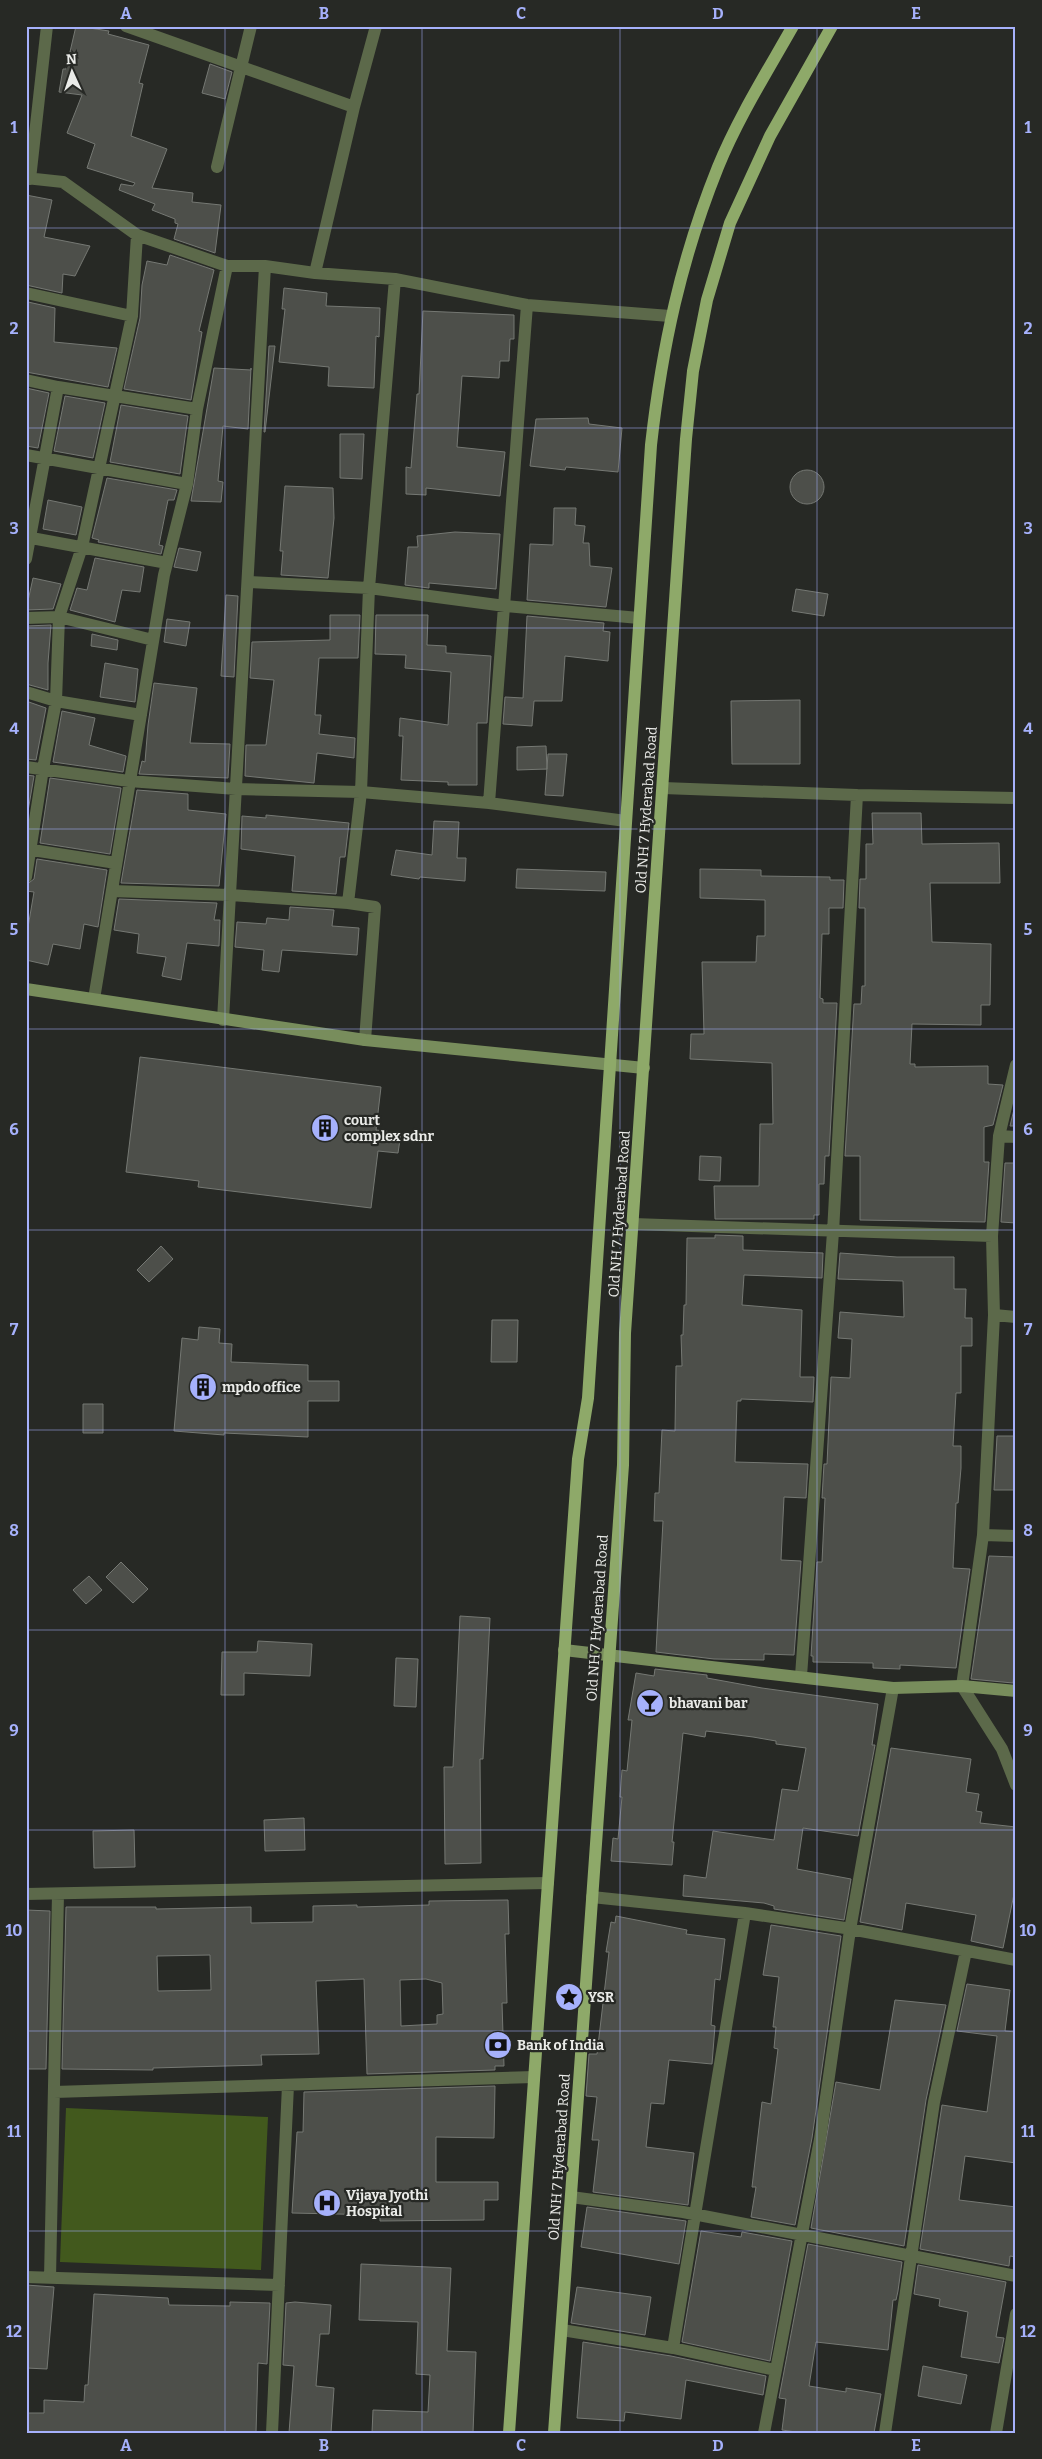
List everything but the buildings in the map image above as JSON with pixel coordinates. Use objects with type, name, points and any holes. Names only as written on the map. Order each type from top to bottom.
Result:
[{"type":"main road","name":"Old NH 7 Hyderabad Road","points":[[509,2433],[578,1459],[588,1398],[651,445],[658,379],[670,316],[689,247],[719,165],[760,83],[793,26]]},
{"type":"main road","name":"Old NH 7 Hyderabad Road","points":[[554,2433],[623,1465],[625,1333],[634,1224],[686,439],[693,371],[707,300],[730,223],[766,145],[832,26]]},
{"type":"main road","points":[[26,989],[365,1040],[644,1068]]},
{"type":"main road","points":[[564,1650],[893,1688],[962,1686],[1016,1691]]},
{"type":"street","points":[[47,26],[28,178],[63,182],[137,235],[227,266],[265,266],[316,273],[395,279],[527,305],[670,316]]},
{"type":"street","points":[[126,26],[354,107]]},
{"type":"street","points":[[218,167],[251,26]]},
{"type":"street","points":[[316,273],[354,107],[376,26]]},
{"type":"street","points":[[26,877],[42,770],[56,701],[59,617],[82,547],[132,316],[137,235]]},
{"type":"street","points":[[94,999],[153,640],[167,563],[187,484],[197,409],[227,266]]},
{"type":"street","points":[[223,1020],[249,582],[265,266]]},
{"type":"street","points":[[348,903],[361,792],[369,588],[395,279]]},
{"type":"street","points":[[26,293],[132,316]]},
{"type":"street","points":[[489,803],[527,305]]},
{"type":"street","points":[[26,380],[58,387],[197,409]]},
{"type":"street","points":[[26,559],[28,538],[58,387]]},
{"type":"street","points":[[26,455],[187,484]]},
{"type":"street","points":[[28,538],[167,563]]},
{"type":"street","points":[[249,582],[369,588],[505,606],[640,618]]},
{"type":"street","points":[[26,618],[59,617],[153,640]]},
{"type":"street","points":[[26,692],[56,701],[141,715]]},
{"type":"street","points":[[26,767],[129,781],[236,789],[361,792],[489,803],[626,821]]},
{"type":"street","points":[[663,788],[1016,798]]},
{"type":"street","points":[[801,1676],[833,1232],[858,795]]},
{"type":"street","points":[[29,849],[116,863]]},
{"type":"street","points":[[112,891],[230,895],[348,903],[376,907],[365,1040]]},
{"type":"street","points":[[1016,1065],[999,1136],[992,1236],[994,1315],[983,1535],[962,1686],[1002,1749],[1016,1785]]},
{"type":"street","points":[[999,1136],[1016,1137]]},
{"type":"street","points":[[634,1224],[992,1236]]},
{"type":"street","points":[[994,1315],[1016,1316]]},
{"type":"street","points":[[983,1535],[1016,1536]]},
{"type":"street","points":[[764,2433],[820,2140],[850,1930],[893,1688]]},
{"type":"street","points":[[26,1894],[548,1883]]},
{"type":"street","points":[[50,2278],[58,1894]]},
{"type":"street","points":[[592,1897],[745,1914],[850,1930],[1016,1960]]},
{"type":"street","points":[[673,2348],[745,1914]]},
{"type":"street","points":[[885,2433],[934,2102],[966,1951]]},
{"type":"street","points":[[54,2092],[534,2078]]},
{"type":"street","points":[[272,2433],[288,2085]]},
{"type":"street","points":[[572,2197],[696,2215],[1016,2276]]},
{"type":"street","points":[[26,2277],[279,2284]]},
{"type":"street","points":[[996,2433],[1016,2314]]},
{"type":"street","points":[[562,2330],[673,2348],[775,2370]]},
{"type":"green space","points":[[66,2108],[268,2117],[261,2270],[60,2262]]},
{"type":"place","name":"court complex sdnr","points":[[325,1128]]},
{"type":"place","name":"mpdo office","points":[[203,1387]]},
{"type":"place","name":"bhavani bar","points":[[650,1703]]},
{"type":"place","name":"YSR","points":[[569,1997]]},
{"type":"place","name":"Bank of India","points":[[498,2045]]},
{"type":"place","name":"Vijaya Jyothi Hospital","points":[[327,2203]]}]
